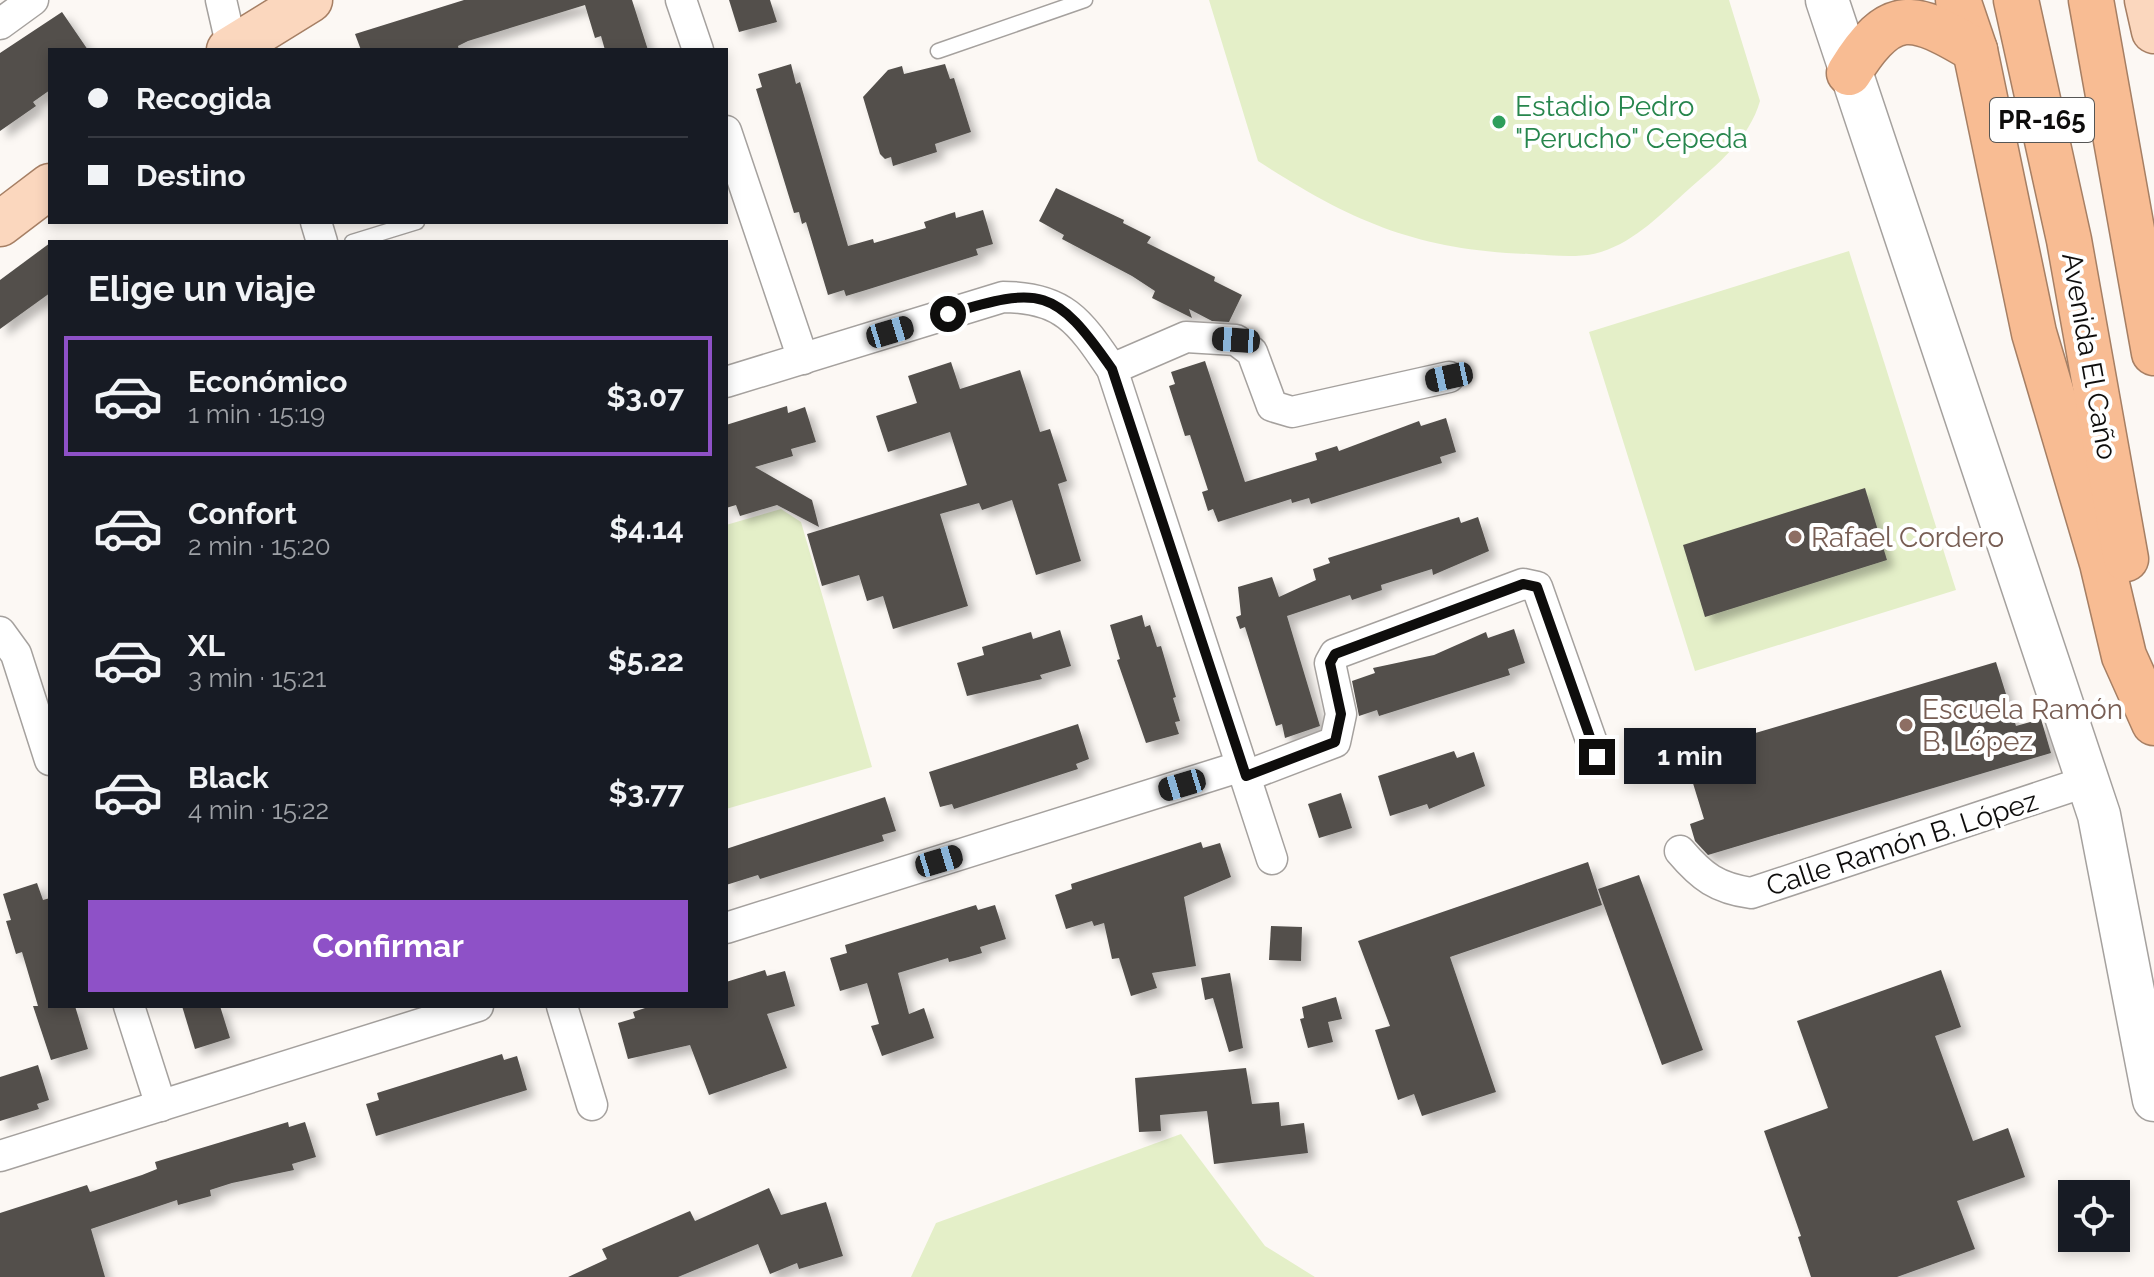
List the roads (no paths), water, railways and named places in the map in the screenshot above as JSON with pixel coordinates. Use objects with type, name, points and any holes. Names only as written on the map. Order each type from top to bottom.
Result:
[{"type":"highway","points":[[1958,0],[1975,50],[2034,333],[2102,563],[2124,656],[2154,723]]},
{"type":"highway","name":"Avenida El Caño","points":[[2016,0],[2069,240],[2154,715]]},
{"type":"highway","name":"PR-165","points":[[2091,0],[2154,353]]},
{"type":"highway","points":[[1849,73],[1868,43],[1900,22],[1927,22],[1975,50]]},
{"type":"main road","points":[[233,48],[310,0]]},
{"type":"main road","points":[[2147,0],[2154,31]]},
{"type":"main road","points":[[0,224],[48,188]]},
{"type":"street","points":[[0,24],[33,0]]},
{"type":"street","points":[[221,0],[231,48]]},
{"type":"street","points":[[681,0],[697,48]]},
{"type":"street","points":[[1827,0],[2099,815],[2154,1100]]},
{"type":"street","points":[[728,137],[803,359]]},
{"type":"street","points":[[728,381],[1003,297],[1031,297],[1054,304],[1074,317],[1112,369],[1272,859]]},
{"type":"street","points":[[1112,369],[1186,337],[1236,340],[1252,352],[1272,406],[1292,412],[1449,377]]},
{"type":"street","points":[[728,927],[1335,742],[1341,714],[1330,663],[1335,654],[1523,584],[1537,587],[1597,757]]},
{"type":"street","points":[[0,632],[16,654],[48,754]]},
{"type":"street","name":"Calle Ramón B. López","points":[[1680,851],[1702,876],[1723,889],[1751,893],[2088,781]]},
{"type":"street","points":[[130,1008],[161,1106]]},
{"type":"street","points":[[0,1156],[472,1008]]},
{"type":"street","points":[[563,1008],[592,1105]]},
{"type":"lane","points":[[938,51],[1085,0]]},
{"type":"lane","points":[[358,240],[410,224]]},
{"type":"place","name":"Estadio Pedro \"Perucho\" Cepeda","points":[[1499,122]]},
{"type":"place","name":"Rafael Cordero","points":[[1795,537]]},
{"type":"place","name":"Escuela Ramón B. López","points":[[1906,725]]}]
